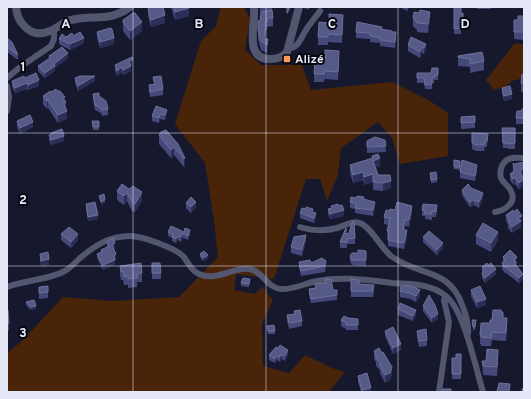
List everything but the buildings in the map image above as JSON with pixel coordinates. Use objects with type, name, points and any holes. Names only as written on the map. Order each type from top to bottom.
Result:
[{"type":"street","points":[[16,7],[17,16],[23,25],[29,30],[38,34],[47,32],[63,22],[72,19],[111,17],[120,14],[130,7]]},
{"type":"street","points":[[254,7],[255,17],[252,43],[255,51],[261,57],[269,59],[284,55],[289,48],[299,7]]},
{"type":"street","points":[[289,48],[296,45],[320,11]]},
{"type":"street","points":[[7,78],[20,67],[51,46],[54,39],[54,28]]},
{"type":"street","points":[[7,86],[9,97],[7,111]]},
{"type":"street","points":[[495,212],[504,210],[511,205],[511,191],[500,176],[502,167],[507,160],[514,157],[524,158]]},
{"type":"street","points":[[300,227],[307,230],[330,229],[354,222],[365,226],[384,250],[393,257],[404,263],[439,276],[453,287],[460,298],[466,316],[467,336]]},
{"type":"street","points":[[7,287],[20,282],[57,274],[67,270],[91,249],[101,243],[115,237],[132,236],[144,239],[179,253],[199,274],[214,276],[242,269],[251,269],[257,272],[268,284],[276,288],[283,289],[317,281],[341,278],[418,285],[431,288],[446,296],[454,304],[467,336],[483,392]]},
{"type":"street","points":[[439,392],[449,322],[444,300],[446,296]]},
{"type":"shaded area","points":[[221,7],[244,7],[250,19],[245,50],[261,65],[302,65],[311,90],[392,82],[430,101],[448,113],[448,156],[400,164],[392,138],[378,122],[341,148],[338,175],[327,201],[320,179],[306,179],[274,279],[236,274],[234,290],[255,294],[262,287],[273,300],[262,324],[263,366],[289,373],[305,355],[332,368],[345,372],[329,392],[7,392],[7,353],[22,341],[63,297],[112,301],[179,297],[218,257],[205,163],[175,124],[201,41],[216,26]]},
{"type":"shaded area","points":[[514,44],[524,44],[524,78],[512,81],[505,87],[494,90],[486,80]]},
{"type":"place","name":"Alizé","points":[[287,59]]}]
